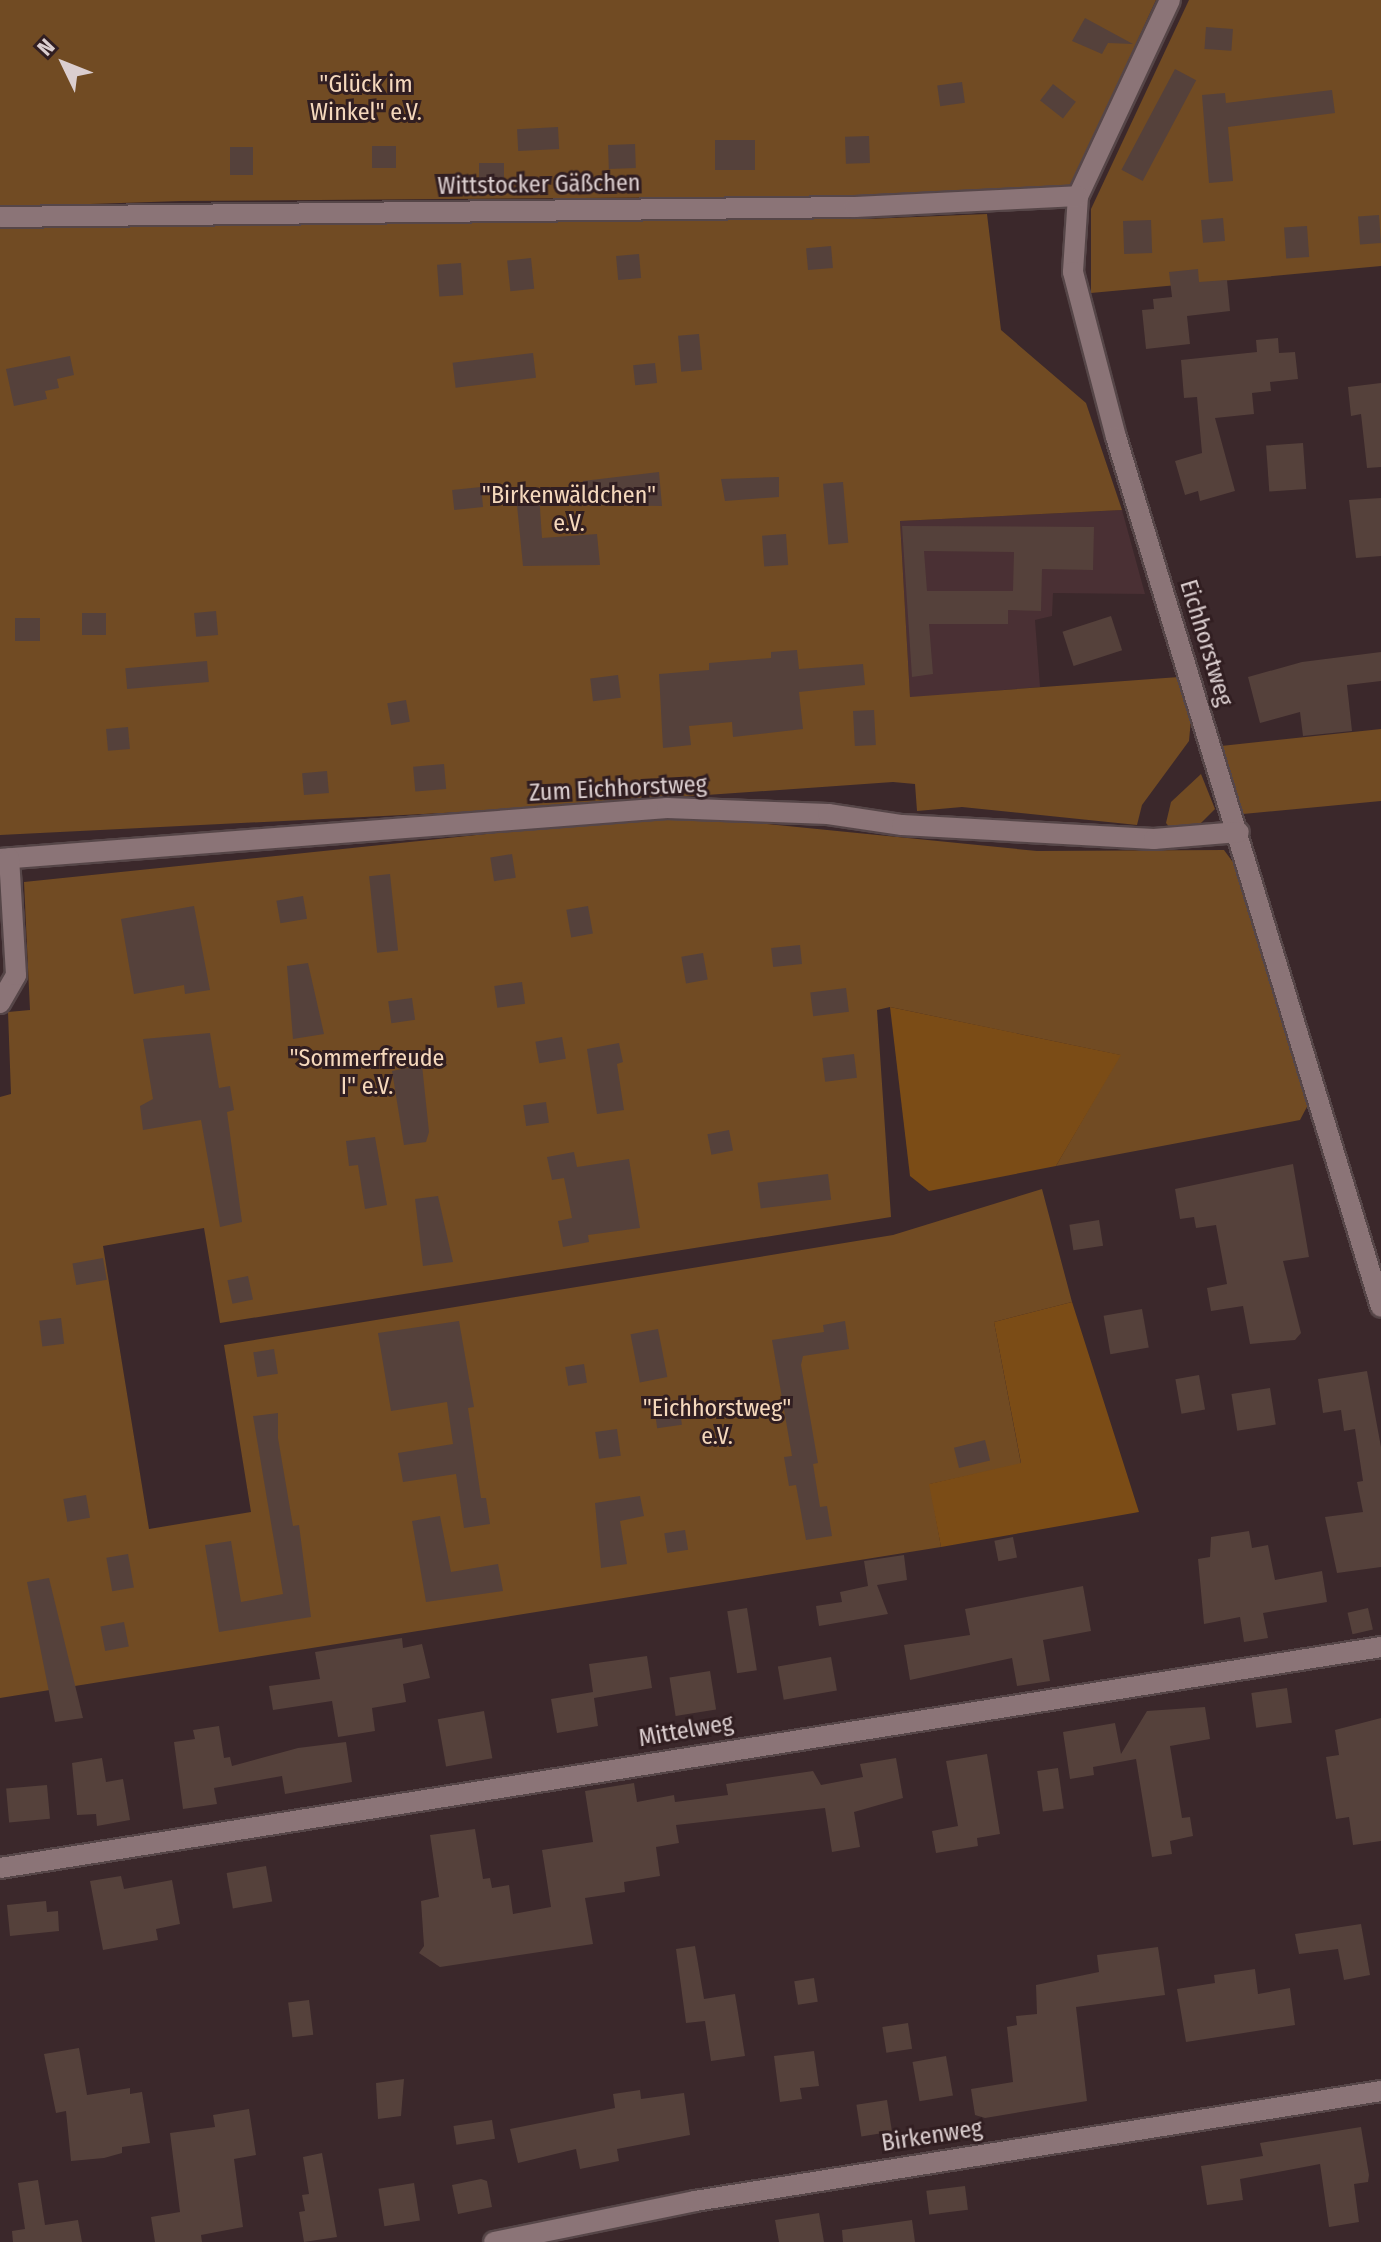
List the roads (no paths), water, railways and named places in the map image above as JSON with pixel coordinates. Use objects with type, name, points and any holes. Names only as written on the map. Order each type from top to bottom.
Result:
[{"type":"street","name":"Eichhorstweg","points":[[1170,0],[1078,196],[1073,272],[1083,323],[1381,1307]]},
{"type":"street","name":"Wittstocker Gäßchen","points":[[0,217],[855,207],[1078,196]]},
{"type":"street","name":"Zum Eichhorstweg","points":[[5,859],[285,841],[667,808],[828,814],[902,825],[1154,839],[1239,832]]},
{"type":"street","points":[[0,1003],[16,975],[5,859]]},
{"type":"street","name":"Mittelweg","points":[[0,1868],[1381,1647]]},
{"type":"street","name":"Birkenweg","points":[[494,2242],[695,2201],[1381,2091]]},
{"type":"park label","name":"\"Glück im Winkel\" e.V.","points":[[366,99]]},
{"type":"park label","name":"\"Birkenwäldchen\" e.V.","points":[[569,510]]},
{"type":"park label","name":"\"Sommerfreude I\" e.V.","points":[[367,1073]]},
{"type":"park label","name":"\"Eichhorstweg\" e.V.","points":[[717,1423]]}]
